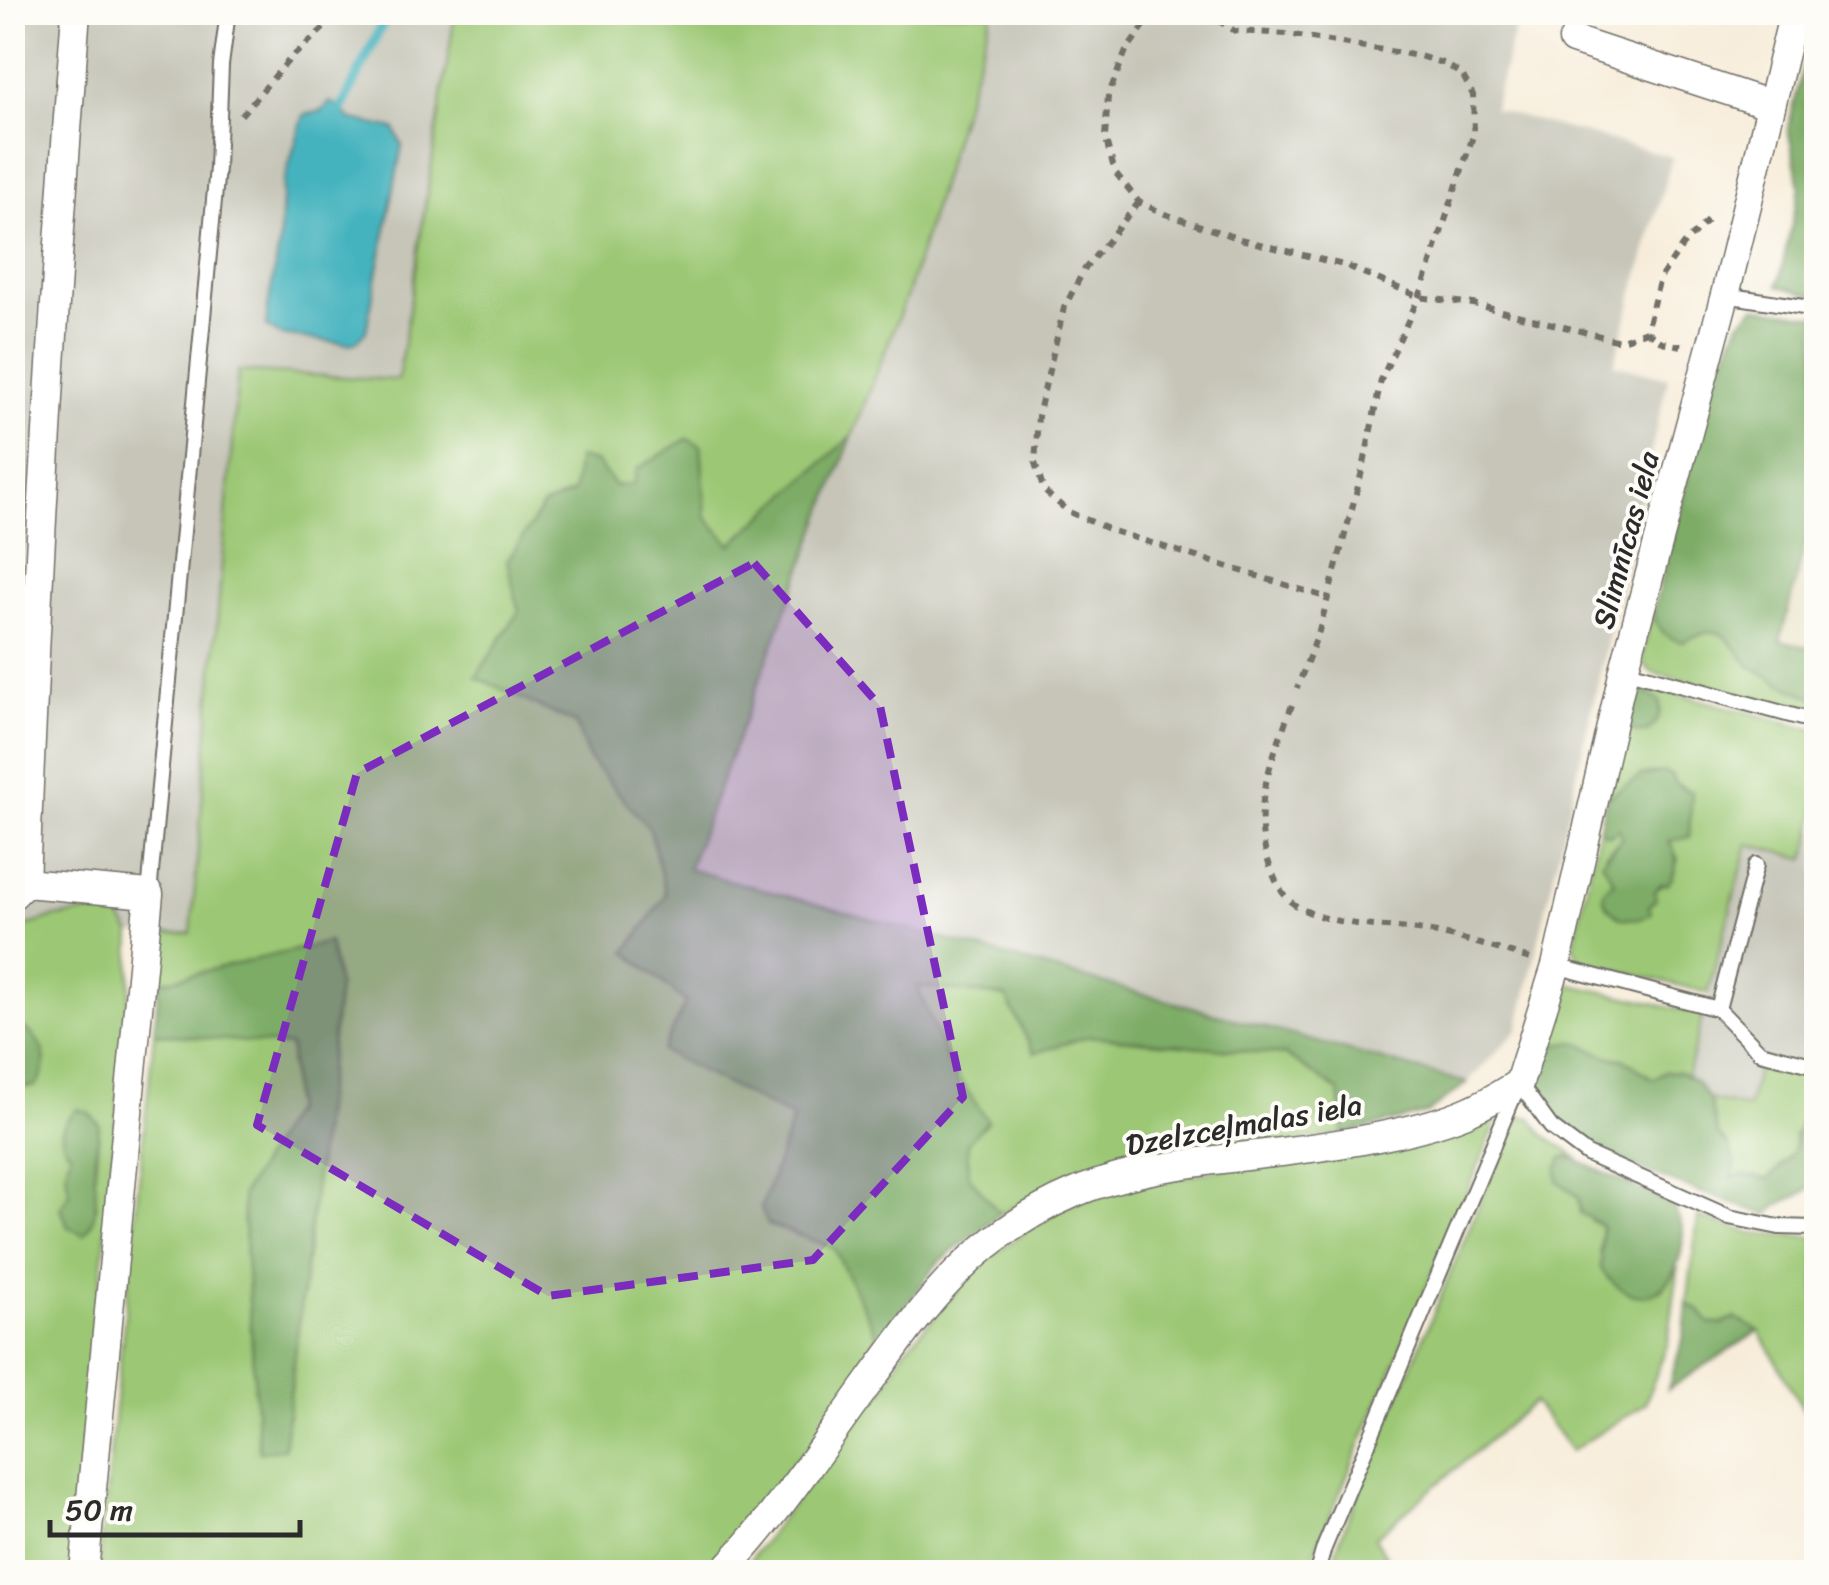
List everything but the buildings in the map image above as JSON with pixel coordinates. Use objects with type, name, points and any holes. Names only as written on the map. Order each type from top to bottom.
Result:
[{"type":"street","points":[[76,12],[19,889],[149,894],[84,1572]]},
{"type":"street","name":"Slimnīcas iela","points":[[1519,1083],[1556,966],[1624,670],[1725,294],[1794,12]]},
{"type":"street","points":[[1573,40],[1770,105]]},
{"type":"street","name":"Dzelzceļmalas iela","points":[[723,1572],[781,1505],[922,1307],[956,1270],[990,1242],[1044,1208],[1076,1192],[1176,1165],[1296,1150],[1432,1124],[1473,1110],[1519,1083]]},
{"type":"lane","points":[[149,894],[218,168],[228,12]]},
{"type":"lane","points":[[1725,294],[1816,309]]},
{"type":"lane","points":[[1624,670],[1816,722]]},
{"type":"lane","points":[[1718,1009],[1756,865]]},
{"type":"lane","points":[[1556,966],[1718,1009],[1760,1052],[1816,1066]]},
{"type":"lane","points":[[1519,1083],[1551,1127],[1587,1154],[1729,1218],[1779,1228],[1816,1228]]},
{"type":"lane","points":[[1317,1572],[1519,1083]]},
{"type":"path","points":[[218,168],[242,115],[262,88],[341,12]]},
{"type":"path","points":[[1154,12],[1126,52],[1108,96],[1104,138],[1115,172],[1140,202],[1240,239],[1347,266],[1419,297],[1472,304],[1620,341],[1646,332],[1660,278],[1683,245],[1712,216],[1751,187]]},
{"type":"path","points":[[1204,12],[1235,31],[1288,34],[1446,64],[1463,76],[1474,95],[1474,133],[1419,297],[1381,380],[1364,464],[1328,598],[1297,688]]},
{"type":"path","points":[[1140,202],[1084,270],[1064,308],[1038,416],[1035,463],[1044,491],[1069,512],[1114,531],[1328,598]]},
{"type":"path","points":[[1292,705],[1268,766],[1260,804],[1264,852],[1278,889],[1299,908],[1335,919],[1440,934],[1556,966]]},
{"type":"highlighted area","points":[[754,563],[880,706],[963,1097],[813,1260],[548,1296],[257,1125],[357,773]]},
{"type":"shaded area","points":[[12,13],[455,13],[398,380],[238,371],[191,934],[13,926]]},
{"type":"shaded area","points":[[992,13],[1519,13],[1493,109],[1672,157],[1614,364],[1668,378],[1518,1030],[1467,1083],[687,869],[907,295]]},
{"type":"shaded area","points":[[1816,502],[1816,649],[1780,642]]},
{"type":"shaded area","points":[[1816,814],[1816,1077],[1758,1065],[1748,1108],[1709,1099],[1687,1076],[1748,844],[1806,859]]},
{"type":"green space","points":[[455,13],[992,13],[907,295],[852,436],[731,545],[706,517],[701,446],[686,439],[633,484],[615,486],[596,462],[573,493],[543,506],[519,611],[477,677],[576,724],[589,759],[650,829],[686,1002],[663,1051],[794,1119],[768,1225],[834,1248],[880,1341],[807,1453],[706,1572],[98,1572],[154,1033],[290,1045],[293,1109],[242,1195],[259,1451],[284,1449],[338,987],[329,943],[159,982],[163,934],[191,933],[238,371],[398,380]]},
{"type":"green space","points":[[1816,13],[1816,296],[1778,286],[1800,187],[1788,129]]},
{"type":"green space","points":[[1755,307],[1816,316],[1816,502],[1780,641],[1816,649],[1816,697],[1759,671],[1720,634],[1705,633],[1682,642],[1670,637],[1659,628],[1653,611],[1712,386],[1740,322]]},
{"type":"green space","points":[[852,436],[688,869],[1467,1083],[1427,1113],[1344,1134],[1339,1091],[1285,1055],[1089,1036],[1034,1053],[1006,997],[917,986],[949,1065],[988,1121],[967,1143],[969,1176],[1000,1214],[937,1264],[880,1341],[834,1248],[768,1224],[761,1208],[793,1118],[662,1051],[686,1002],[626,952],[666,895],[650,829],[589,759],[576,724],[476,677],[519,611],[507,561],[543,506],[573,493],[578,458],[596,462],[615,486],[633,484],[637,469],[687,439],[701,446],[706,517],[731,545]]},
{"type":"green space","points":[[1653,611],[1682,642],[1705,633],[1726,637],[1759,671],[1816,697],[1816,713],[1653,673],[1644,665],[1643,652]]},
{"type":"green space","points":[[1639,684],[1816,730],[1816,814],[1806,859],[1748,844],[1708,993],[1580,960],[1573,947],[1599,831],[1619,827],[1622,838],[1605,854],[1609,872],[1619,885],[1649,906],[1654,891],[1672,878],[1678,859],[1669,841],[1688,837],[1692,792],[1655,773],[1641,776],[1606,798],[1622,720],[1650,694],[1635,687]]},
{"type":"green space","points":[[1635,687],[1660,701],[1658,718],[1647,732],[1636,732],[1622,720]]},
{"type":"green space","points":[[1663,772],[1692,792],[1689,837],[1669,841],[1676,867],[1668,884],[1661,884],[1654,891],[1656,899],[1649,906],[1651,913],[1640,919],[1620,918],[1603,895],[1614,882],[1602,861],[1622,838],[1619,828],[1610,835],[1599,831],[1606,798],[1641,776]]},
{"type":"green space","points":[[93,912],[121,918],[131,934],[130,988],[72,1572],[27,1572],[13,1567],[12,1098],[22,1087],[23,1027],[13,1028],[13,930],[55,917]],"holes":[[[89,1113],[99,1124],[97,1207],[68,1227],[61,1207],[70,1193],[71,1154]]]},
{"type":"green space","points":[[329,942],[338,987],[284,1448],[259,1452],[242,1195],[293,1109],[290,1046],[154,1033],[159,982]]},
{"type":"green space","points":[[1567,984],[1703,1014],[1687,1076],[1679,1072],[1653,1079],[1637,1068],[1582,1045],[1565,1045],[1543,1054]]},
{"type":"green space","points":[[916,985],[1006,997],[1034,1053],[1089,1036],[1285,1055],[1339,1091],[1344,1134],[1081,1177],[1000,1214],[969,1176],[967,1143],[987,1121],[949,1065]]},
{"type":"green space","points":[[23,1027],[41,1046],[44,1070],[35,1086],[22,1087],[13,1098],[13,1028]]},
{"type":"green space","points":[[1573,1042],[1623,1058],[1653,1079],[1666,1071],[1679,1072],[1695,1081],[1709,1099],[1718,1135],[1729,1146],[1735,1165],[1732,1178],[1771,1177],[1793,1152],[1801,1121],[1816,1108],[1816,1179],[1805,1192],[1781,1203],[1768,1215],[1679,1185],[1611,1155],[1581,1138],[1543,1100],[1539,1077],[1543,1054]]},
{"type":"green space","points":[[1758,1065],[1816,1077],[1816,1108],[1794,1135],[1794,1151],[1768,1180],[1754,1176],[1732,1178],[1729,1146],[1718,1135],[1709,1099],[1748,1108]]},
{"type":"green space","points":[[78,1109],[89,1113],[99,1124],[94,1217],[84,1235],[68,1227],[61,1207],[70,1193],[66,1173],[71,1154],[63,1142],[62,1130]]},
{"type":"green space","points":[[1497,1111],[1494,1129],[1317,1547],[1310,1572],[741,1572],[851,1426],[883,1391],[902,1353],[984,1261],[1054,1211],[1095,1195]]},
{"type":"green space","points":[[1516,1116],[1531,1118],[1544,1135],[1579,1159],[1570,1157],[1569,1190],[1578,1197],[1591,1221],[1602,1225],[1600,1253],[1660,1291],[1678,1270],[1668,1343],[1645,1404],[1571,1451],[1534,1402],[1375,1537],[1395,1572],[1329,1572],[1345,1525]]},
{"type":"green space","points":[[1570,1157],[1672,1204],[1683,1230],[1681,1253],[1667,1283],[1656,1292],[1630,1293],[1615,1285],[1601,1269],[1602,1225],[1580,1213],[1578,1197],[1558,1181],[1562,1158]]},
{"type":"green space","points":[[1698,1217],[1752,1233],[1816,1237],[1816,1432],[1759,1331],[1735,1318],[1710,1324],[1700,1311],[1687,1304]]},
{"type":"green space","points":[[1687,1304],[1700,1311],[1710,1324],[1735,1318],[1759,1331],[1668,1389],[1684,1335]]},
{"type":"water","points":[[330,102],[342,108],[349,119],[395,129],[402,146],[366,331],[357,342],[349,344],[280,335],[267,327],[283,185],[304,115],[322,111]]},
{"type":"waterway","points":[[342,108],[388,12]]}]
